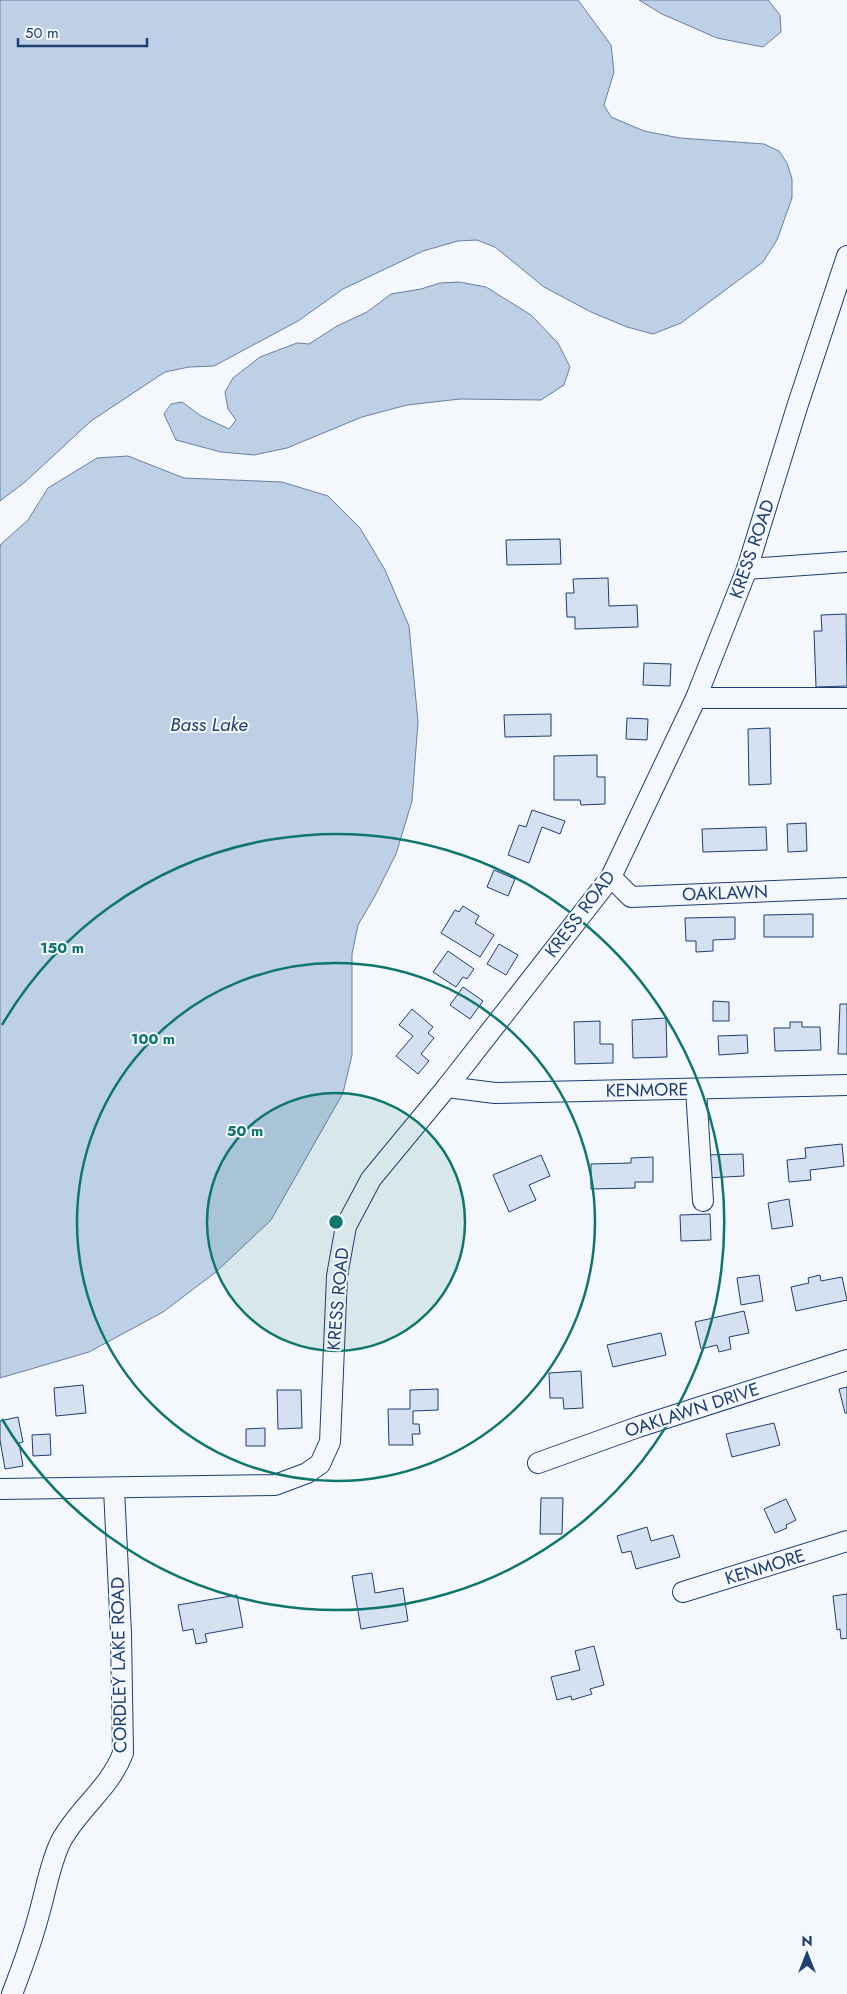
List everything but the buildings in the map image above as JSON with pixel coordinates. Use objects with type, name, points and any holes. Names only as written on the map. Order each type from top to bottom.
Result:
[{"type":"street","name":"KRESS ROAD","points":[[114,1489],[274,1485],[308,1473],[320,1464],[330,1442],[337,1276],[346,1226],[371,1179],[447,1086],[611,877],[696,698],[747,569],[798,404],[847,256]]},
{"type":"street","points":[[747,569],[847,562]]},
{"type":"street","points":[[696,698],[847,698]]},
{"type":"street","name":"OAKLAWN","points":[[611,877],[631,897],[847,888]]},
{"type":"street","name":"KENMORE","points":[[447,1086],[495,1093],[847,1085]]},
{"type":"street","points":[[696,1088],[703,1201]]},
{"type":"street","name":"OAKLAWN DRIVE","points":[[538,1464],[638,1427],[847,1360]]},
{"type":"street","points":[[0,1489],[114,1489]]},
{"type":"street","name":"CORDLEY LAKE ROAD","points":[[12,1994],[29,1946],[55,1855],[74,1822],[116,1770],[123,1753],[121,1633],[114,1489]]},
{"type":"street","name":"KENMORE","points":[[683,1592],[847,1541]]},
{"type":"water","points":[[0,0],[578,0],[611,45],[614,72],[604,105],[611,117],[644,131],[680,138],[764,144],[779,151],[787,163],[792,179],[792,198],[777,240],[763,262],[681,323],[653,334],[627,327],[591,312],[544,287],[495,247],[477,240],[458,241],[423,251],[343,289],[298,321],[214,366],[189,367],[165,372],[91,421],[25,482],[0,501]]},
{"type":"water","points":[[639,0],[768,0],[780,15],[781,32],[763,47],[717,38],[662,14]]},
{"type":"water","points":[[459,282],[486,287],[531,315],[558,343],[570,367],[564,385],[541,400],[460,399],[407,405],[362,417],[287,448],[254,455],[221,452],[176,440],[164,414],[171,404],[182,402],[201,416],[229,429],[236,420],[228,409],[225,392],[233,378],[260,357],[297,343],[309,344],[337,326],[367,312],[391,294],[421,289],[440,283]]},
{"type":"water","name":"Bass Lake","points":[[128,456],[184,478],[282,482],[328,496],[360,528],[385,570],[409,626],[418,722],[412,801],[396,854],[358,925],[352,954],[352,1055],[343,1093],[271,1220],[216,1272],[163,1312],[89,1352],[0,1378],[0,545],[28,520],[48,488],[97,458]]}]
